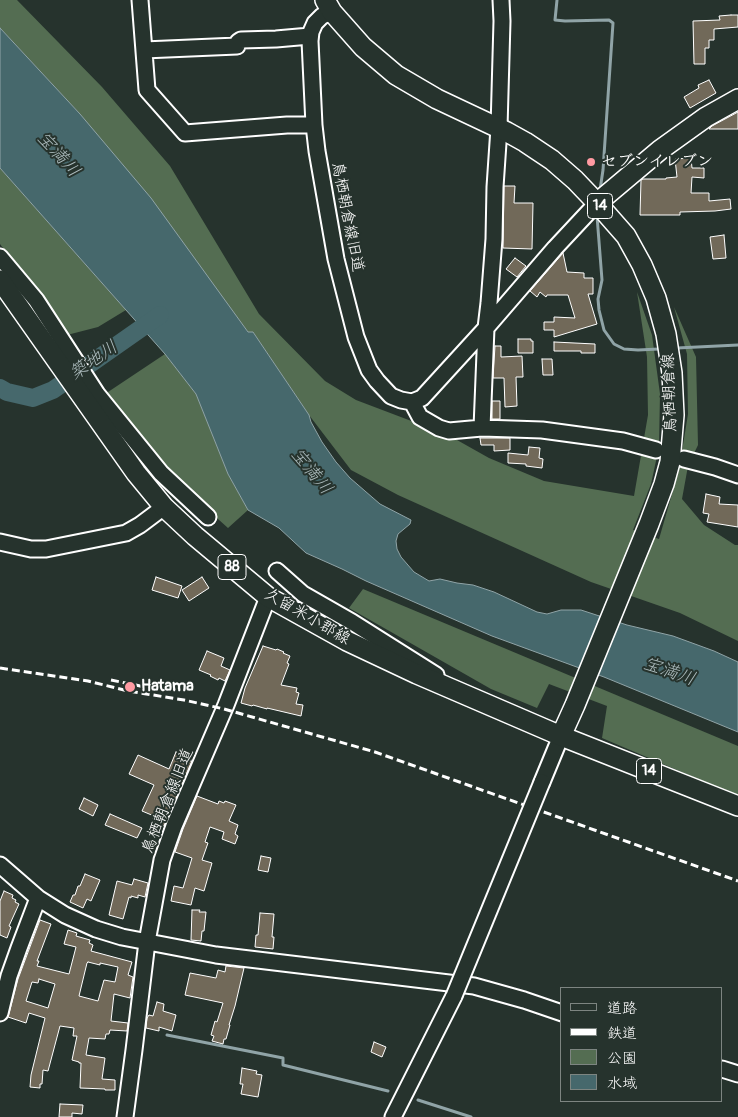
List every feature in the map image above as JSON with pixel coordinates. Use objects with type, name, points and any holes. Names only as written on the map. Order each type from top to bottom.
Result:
[{"type":"main road","name":"鳥栖朝倉線","points":[[329,6],[363,47],[396,75],[437,99],[525,142],[552,160],[575,180],[626,236],[656,298],[666,334],[672,373],[674,416],[670,462],[646,532],[561,736]]},
{"type":"main road","points":[[597,203],[660,150],[706,117],[738,99]]},
{"type":"main road","name":"久留米小郡線","points":[[0,280],[136,473],[164,507],[195,536],[268,596],[347,641],[475,700],[561,736]]},
{"type":"main road","name":"14","points":[[561,736],[738,806]]},
{"type":"street","points":[[140,0],[147,90],[185,133],[287,125],[314,125]]},
{"type":"street","points":[[482,428],[486,328],[494,239],[499,128],[501,0]]},
{"type":"street","points":[[144,50],[237,46],[241,40],[310,36],[315,23],[329,6]]},
{"type":"street","name":"鳥栖朝倉線旧道","points":[[310,36],[317,151],[336,258],[356,338],[369,370],[391,396],[401,400],[417,400]]},
{"type":"street","points":[[597,203],[555,248],[486,328],[417,400],[420,417],[439,428],[449,431],[482,428],[542,430],[623,441],[656,450]]},
{"type":"street","points":[[0,257],[36,300],[97,394],[161,473],[208,517]]},
{"type":"street","points":[[684,459],[738,475]]},
{"type":"street","points":[[0,542],[31,549],[46,549],[126,533],[164,507]]},
{"type":"street","points":[[277,570],[303,594],[352,622],[475,700]]},
{"type":"street","name":"鳥栖朝倉線旧道","points":[[125,1117],[147,942],[162,860],[174,826],[226,705],[268,596]]},
{"type":"street","points":[[393,1117],[454,996],[561,736]]},
{"type":"street","points":[[0,864],[38,898],[65,915],[96,929],[122,937],[216,956],[474,986],[560,1012]]},
{"type":"street","points":[[0,1013],[9,976],[38,898]]},
{"type":"street","points":[[723,1068],[738,1074]]},
{"type":"green space","points":[[0,0],[17,0],[102,87],[170,166],[259,314],[325,381],[356,400],[414,422],[438,436],[457,440],[489,458],[544,481],[634,496],[648,415],[647,357],[637,292],[652,335],[660,394],[659,447],[651,484],[633,530],[659,539],[679,470],[688,414],[687,354],[674,307],[696,357],[698,445],[688,466],[682,499],[704,525],[735,545],[738,545],[738,641],[680,613],[591,582],[398,495],[351,470],[309,415],[253,332],[248,332],[80,114],[0,28]]},
{"type":"green space","points":[[0,168],[126,310],[98,327],[67,335],[0,244]]},
{"type":"green space","points":[[165,354],[196,394],[228,474],[248,510],[228,528],[170,476],[105,394]]},
{"type":"green space","points":[[363,589],[738,746],[738,796],[602,738],[607,706],[549,684],[537,708],[491,689],[349,608]]},
{"type":"water","name":"宝満川","points":[[0,28],[80,114],[151,198],[248,332],[253,332],[309,415],[322,442],[336,462],[350,478],[380,504],[411,520],[410,524],[398,534],[396,541],[401,557],[414,572],[429,581],[440,579],[473,585],[494,592],[537,612],[547,614],[561,610],[581,610],[627,625],[673,636],[738,662],[738,732],[604,677],[492,636],[366,581],[306,553],[279,528],[248,510],[228,474],[196,394],[165,354],[0,168]]},
{"type":"building","points":[[738,15],[738,27],[714,29],[714,40],[709,40],[709,48],[705,48],[705,64],[694,64],[693,21],[720,20],[719,16]]},
{"type":"building","points":[[709,80],[716,93],[690,108],[684,97],[699,88],[698,85]]},
{"type":"building","points":[[738,112],[738,129],[709,129],[712,126]]},
{"type":"building","points":[[691,158],[692,168],[704,168],[704,178],[692,177],[691,193],[709,193],[709,201],[730,199],[731,209],[680,212],[680,215],[640,215],[641,180],[677,177],[675,159]]},
{"type":"building","points":[[504,186],[515,186],[514,203],[533,203],[532,249],[503,248]]},
{"type":"building","points":[[724,235],[726,258],[713,259],[710,237]]},
{"type":"building","points":[[563,253],[567,272],[584,273],[584,278],[593,278],[593,294],[588,294],[597,324],[554,337],[554,330],[544,330],[544,322],[554,322],[554,317],[575,318],[568,295],[547,295],[546,297],[540,292],[537,297],[530,291]]},
{"type":"building","points":[[515,258],[526,266],[517,277],[506,269]]},
{"type":"building","points":[[518,339],[531,339],[533,341],[533,353],[518,353]]},
{"type":"building","points":[[554,342],[595,344],[595,353],[554,351]]},
{"type":"building","points":[[495,346],[501,346],[501,357],[522,356],[523,377],[516,377],[517,406],[505,407],[504,378],[493,378]]},
{"type":"building","points":[[542,359],[552,359],[553,375],[543,375]]},
{"type":"building","points":[[492,401],[500,401],[500,419],[492,419]]},
{"type":"building","points":[[480,438],[510,438],[510,450],[494,451],[494,445],[481,445]]},
{"type":"building","points":[[529,447],[540,448],[539,458],[543,459],[542,468],[526,466],[526,464],[508,463],[508,453],[528,455]]},
{"type":"building","points":[[706,494],[720,497],[719,504],[738,505],[738,527],[707,522],[709,514],[703,513]]},
{"type":"building","points":[[156,577],[182,586],[178,598],[152,590]]},
{"type":"building","points":[[202,577],[209,588],[189,601],[182,590]]},
{"type":"building","points":[[263,646],[277,649],[290,656],[281,685],[297,688],[296,692],[299,693],[296,704],[303,705],[301,716],[241,703],[245,688]]},
{"type":"building","points":[[207,651],[224,658],[221,666],[230,670],[225,681],[219,678],[218,680],[199,670]]},
{"type":"building","points":[[176,752],[192,761],[164,826],[152,821],[154,816],[142,811],[154,785],[129,774],[138,755],[169,769]]},
{"type":"building","points":[[197,796],[218,804],[219,801],[224,803],[225,801],[236,805],[229,821],[238,825],[235,834],[238,836],[235,844],[222,839],[224,832],[210,827],[205,842],[208,843],[202,860],[212,863],[204,891],[195,888],[191,905],[171,901],[174,886],[183,888],[192,858],[175,852]]},
{"type":"building","points":[[84,798],[98,805],[93,816],[79,809]]},
{"type":"building","points":[[110,814],[142,828],[137,838],[105,825]]},
{"type":"building","points":[[261,856],[271,858],[268,872],[258,870]]},
{"type":"building","points":[[85,874],[100,880],[91,901],[87,899],[83,908],[70,902]]},
{"type":"building","points":[[134,879],[148,883],[145,897],[138,895],[138,898],[129,897],[123,919],[109,915],[117,881],[132,885]]},
{"type":"building","points":[[4,891],[13,895],[12,898],[19,904],[9,926],[11,927],[7,938],[0,935],[0,901]]},
{"type":"building","points":[[192,910],[206,912],[201,941],[191,940]]},
{"type":"building","points":[[260,913],[274,914],[273,949],[255,947]]},
{"type":"building","points":[[40,920],[51,924],[37,961],[39,961],[37,966],[69,974],[76,947],[64,944],[68,930],[77,933],[76,936],[90,940],[89,943],[93,945],[91,951],[132,962],[128,975],[133,977],[130,998],[114,994],[111,1021],[128,1023],[127,1031],[110,1030],[109,1034],[106,1034],[105,1039],[89,1038],[86,1055],[105,1058],[102,1079],[115,1080],[115,1090],[80,1088],[81,1063],[72,1060],[77,1036],[73,1036],[74,1028],[60,1026],[48,1071],[43,1070],[42,1084],[40,1084],[40,1088],[30,1087],[31,1075],[45,1018],[29,1013],[26,1023],[8,1017],[18,979]],"holes":[[[88,962],[118,967],[115,982],[104,980],[98,1001],[79,996]],[[39,979],[55,984],[48,1008],[26,1001],[32,982],[38,983]]]},
{"type":"building","points":[[226,966],[244,968],[230,1025],[223,1044],[212,1041],[214,1036],[211,1035],[223,1003],[185,995],[190,973],[216,978],[218,970],[225,972]]},
{"type":"building","points":[[157,1002],[164,1004],[163,1011],[176,1015],[172,1031],[159,1027],[159,1031],[146,1028],[147,1018],[149,1015],[153,1016]]},
{"type":"building","points":[[374,1042],[386,1047],[382,1057],[371,1052]]},
{"type":"building","points":[[242,1068],[257,1071],[256,1074],[262,1075],[258,1097],[241,1094],[243,1084],[240,1084]]},
{"type":"building","points":[[60,1104],[83,1105],[82,1114],[72,1113],[72,1117],[59,1117]]},
{"type":"waterway","points":[[557,0],[555,20],[609,20],[613,23],[600,190]]},
{"type":"waterway","points":[[597,216],[602,280],[598,299],[604,330],[614,344],[624,349],[659,349]]},
{"type":"waterway","name":"築地川","points":[[0,388],[7,392],[33,398],[53,390],[160,315]]},
{"type":"waterway","points":[[677,348],[738,345]]},
{"type":"waterway","points":[[167,1035],[283,1058],[283,1065],[388,1091]]},
{"type":"waterway","points":[[418,1100],[471,1117]]},
{"type":"railway","points":[[0,668],[88,681],[128,691],[184,700],[224,709],[375,752],[738,881]]},
{"type":"railway","points":[[111,680],[150,688]]},
{"type":"place","name":"セブンイレブン","points":[[591,162]]},
{"type":"place","name":"Hatama","points":[[130,687]]}]
